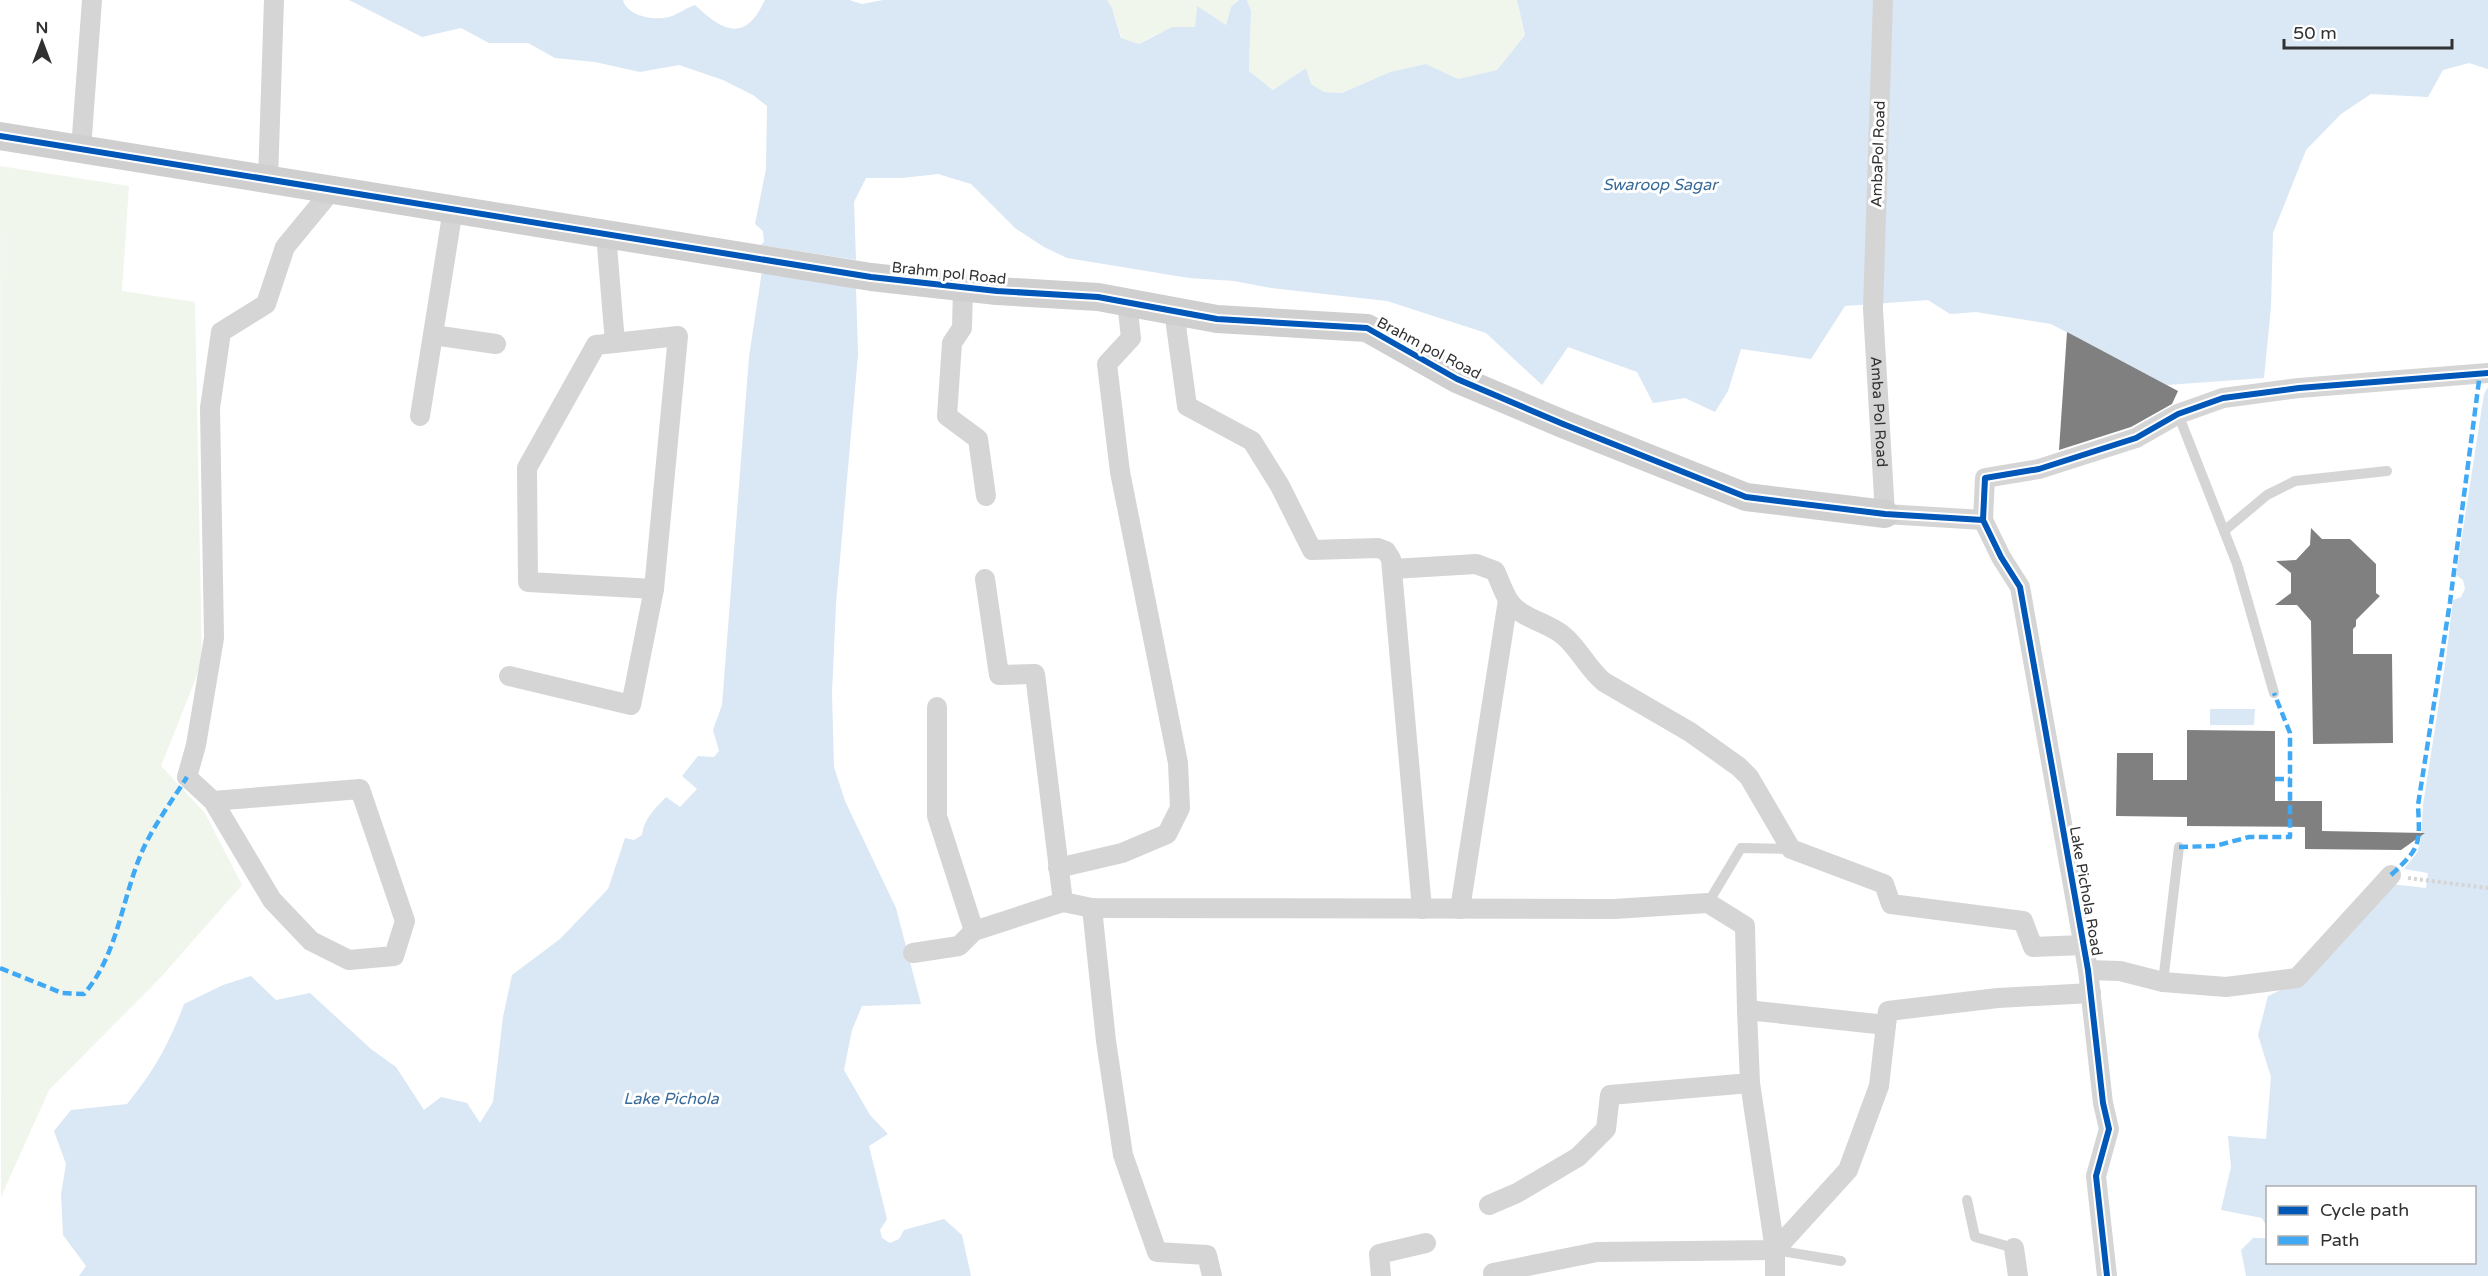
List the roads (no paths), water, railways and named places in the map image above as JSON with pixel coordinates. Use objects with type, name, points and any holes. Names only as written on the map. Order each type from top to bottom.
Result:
[{"type":"street","points":[[81,149],[92,0]]},
{"type":"street","points":[[268,180],[274,0]]},
{"type":"street","name":"AmbaPol Road","points":[[1873,309],[1883,0]]},
{"type":"street","name":"Brahm pol Road","points":[[0,136],[871,277],[963,287],[1098,297],[1217,319],[1367,328],[1457,380],[1746,497],[1885,514]]},
{"type":"street","points":[[213,801],[360,789],[405,921],[394,956],[349,960],[311,941],[272,900],[213,801],[187,777],[196,745],[214,638],[210,408],[221,332],[266,304],[285,247],[332,190]]},
{"type":"street","points":[[420,416],[453,209]]},
{"type":"street","points":[[606,234],[615,343]]},
{"type":"street","points":[[963,287],[962,328],[952,344],[947,416],[978,439],[986,496]]},
{"type":"street","points":[[1058,868],[1122,854],[1167,834],[1180,808],[1178,763],[1120,472],[1107,364],[1131,338],[1127,302]]},
{"type":"street","name":"Amba Pol Road","points":[[1873,309],[1885,514]]},
{"type":"street","points":[[1174,311],[1187,406],[1252,441],[1280,486],[1312,550],[1378,548],[1386,551],[1393,569],[1422,909]]},
{"type":"street","points":[[433,335],[496,344]]},
{"type":"street","points":[[509,676],[631,705],[654,589],[678,336],[596,345],[527,468],[528,582],[654,589]]},
{"type":"street","points":[[1885,514],[1983,519],[1985,478],[2038,469],[2136,438],[2178,414],[2223,398],[2271,391],[2484,373]]},
{"type":"street","name":"Lake Pichola Road","points":[[1983,519],[2001,557],[2020,588],[2088,970],[2103,1103],[2109,1129],[2096,1176],[2107,1276]]},
{"type":"street","points":[[1393,569],[1476,564],[1495,571],[1508,600],[1520,611],[1559,631],[1568,639],[1592,672],[1690,732],[1739,766],[1749,777],[1791,849],[1884,884],[1891,904],[2023,921],[2033,947],[2083,945]]},
{"type":"street","points":[[985,579],[999,675],[1035,674],[1063,902]]},
{"type":"street","points":[[1461,909],[1508,600]]},
{"type":"street","points":[[937,707],[937,816],[974,931]]},
{"type":"street","points":[[2088,970],[2120,971],[2163,982],[2226,987],[2297,978],[2391,875]]},
{"type":"street","points":[[913,953],[959,946],[974,931],[1063,902],[1092,908],[1422,909],[1614,909],[1708,903],[1745,926],[1750,1083],[1775,1250],[1775,1276]]},
{"type":"street","points":[[1092,908],[1106,1041],[1123,1155],[1157,1252],[1207,1255],[1212,1276]]},
{"type":"street","points":[[1493,1273],[1597,1252],[1775,1250],[1848,1170],[1879,1086],[1888,1011],[1998,998],[2091,993]]},
{"type":"street","points":[[1747,1010],[1886,1025]]},
{"type":"street","points":[[1489,1205],[1578,1157],[1605,1129],[1610,1095],[1750,1083]]},
{"type":"street","points":[[1381,1276],[1379,1254],[1426,1244]]},
{"type":"street","points":[[2014,1248],[2018,1276]]},
{"type":"lane","points":[[2178,414],[2237,564],[2274,693]]},
{"type":"lane","points":[[2224,531],[2267,495],[2295,481],[2387,471]]},
{"type":"lane","points":[[1708,903],[1741,848],[1791,849]]},
{"type":"lane","points":[[2163,982],[2178,848]]},
{"type":"lane","points":[[1967,1200],[1975,1237],[2014,1248]]},
{"type":"lane","points":[[1775,1250],[1841,1260]]},
{"type":"water","name":"Swaroop Sagar","points":[[349,0],[623,0],[630,10],[649,18],[672,16],[695,5],[715,22],[733,29],[742,28],[750,23],[765,0],[849,0],[862,4],[883,0],[1107,0],[1112,8],[1121,38],[1139,44],[1172,27],[1195,27],[1197,6],[1226,25],[1231,7],[1239,0],[1247,0],[1251,11],[1249,71],[1273,90],[1306,68],[1311,84],[1324,92],[1342,93],[1390,72],[1426,64],[1458,79],[1497,70],[1525,35],[1517,0],[2488,0],[2488,69],[2469,63],[2443,70],[2428,97],[2371,94],[2341,114],[2306,150],[2273,233],[2271,307],[2264,378],[2167,385],[2051,324],[1976,312],[1950,314],[1928,300],[1845,306],[1811,359],[1741,349],[1728,391],[1715,412],[1685,398],[1653,403],[1637,372],[1568,347],[1542,385],[1486,333],[1387,301],[1271,288],[1234,281],[1189,278],[1067,258],[1044,247],[1015,228],[971,184],[938,174],[902,178],[866,178],[854,202],[856,260],[761,245],[764,242],[763,231],[755,224],[766,169],[767,106],[753,95],[723,80],[679,65],[640,72],[595,62],[555,58],[528,43],[489,43],[461,28],[422,37]]},
{"type":"water","name":"Lake Pichola","points":[[762,271],[856,287],[858,355],[836,604],[832,693],[834,767],[845,801],[896,908],[921,1004],[862,1006],[852,1030],[844,1070],[870,1115],[888,1134],[869,1146],[887,1219],[880,1230],[882,1238],[890,1243],[899,1239],[904,1230],[944,1219],[962,1235],[971,1276],[79,1276],[86,1266],[63,1235],[61,1194],[66,1164],[54,1131],[71,1110],[127,1104],[160,1057],[184,1004],[223,985],[251,976],[276,1000],[310,993],[371,1049],[396,1067],[424,1110],[441,1097],[467,1103],[480,1123],[493,1102],[503,1017],[512,975],[560,939],[608,889],[625,838],[634,840],[642,835],[648,819],[666,797],[680,807],[697,789],[682,776],[698,756],[714,757],[719,751],[713,730],[722,705],[749,357]]},
{"type":"water","points":[[2488,387],[2488,1276],[2246,1276],[2241,1250],[2253,1238],[2266,1238],[2266,1264],[2476,1264],[2476,1186],[2266,1186],[2266,1225],[2262,1218],[2221,1210],[2231,1167],[2228,1136],[2266,1139],[2271,1077],[2258,1035],[2268,996],[2300,981],[2391,884],[2426,888],[2428,873],[2404,869],[2417,853],[2421,839],[2423,805],[2453,600],[2461,597],[2465,589],[2463,580],[2456,575],[2484,394]]},
{"type":"water","points":[[2210,709],[2255,709],[2254,725],[2210,725]]}]
